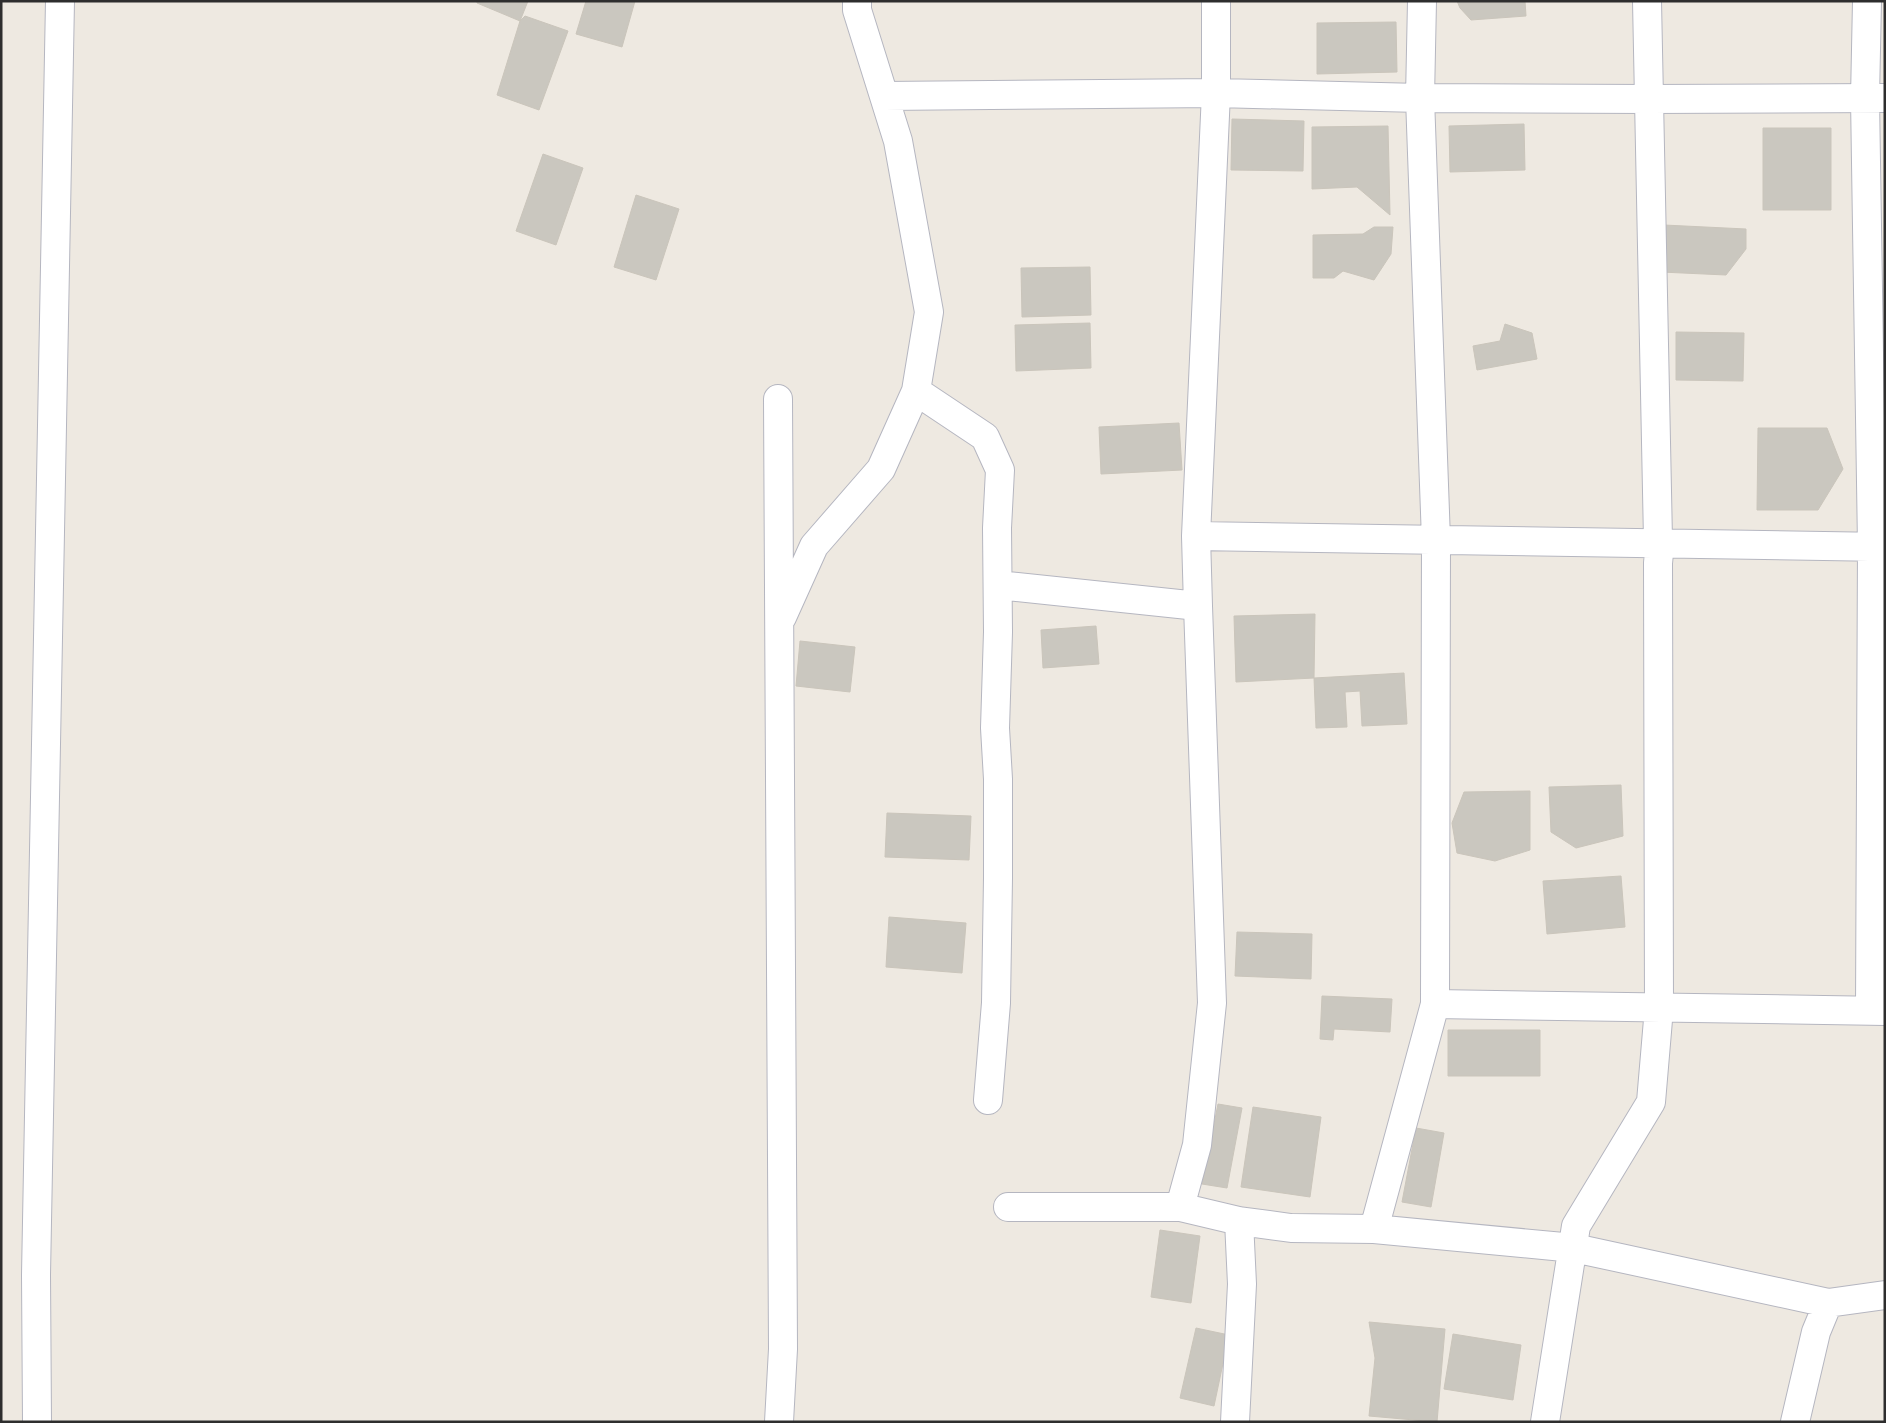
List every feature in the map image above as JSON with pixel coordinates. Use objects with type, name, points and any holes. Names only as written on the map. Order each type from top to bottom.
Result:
[{"type":"street","points":[[37,1422],[36,1266],[60,1]]},
{"type":"street","points":[[779,626],[814,546],[881,469],[916,391],[929,312],[898,141],[857,10],[857,1]]},
{"type":"street","points":[[1180,1207],[1197,1145],[1212,1003],[1196,536],[1216,93],[1216,1]]},
{"type":"street","points":[[1374,1229],[1436,1004],[1436,540],[1420,98],[1422,1]]},
{"type":"street","points":[[1545,1422],[1576,1226],[1651,1102],[1659,1008],[1658,563],[1660,543],[1658,540],[1647,1]]},
{"type":"street","points":[[1436,1004],[1878,1010],[1878,547],[1875,98],[1867,1]]},
{"type":"street","points":[[884,96],[1216,93],[1420,98],[1875,98]]},
{"type":"street","points":[[916,391],[985,437],[1000,470],[997,528],[998,632],[995,728],[998,779],[996,1003],[988,1100]]},
{"type":"street","points":[[778,399],[782,1329],[779,1422]]},
{"type":"street","points":[[1196,536],[1878,547]]},
{"type":"street","points":[[998,585],[1198,606]]},
{"type":"street","points":[[1008,1207],[1180,1207],[1240,1221],[1291,1228],[1374,1229],[1574,1248],[1828,1303],[1885,1295]]},
{"type":"street","points":[[1235,1422],[1242,1284],[1240,1221]]},
{"type":"street","points":[[1796,1422],[1816,1332],[1828,1303]]},
{"type":"building","points":[[477,1],[528,1],[520,21],[477,3]]},
{"type":"building","points":[[586,1],[635,1],[622,47],[576,34]]},
{"type":"building","points":[[1457,1],[1525,1],[1526,16],[1471,20],[1460,8]]},
{"type":"building","points":[[525,16],[568,31],[539,110],[497,95],[520,21]]},
{"type":"building","points":[[1396,22],[1397,72],[1317,74],[1317,23]]},
{"type":"building","points":[[1232,119],[1304,121],[1303,171],[1231,170]]},
{"type":"building","points":[[1524,124],[1525,170],[1450,172],[1449,126]]},
{"type":"building","points":[[1388,126],[1390,215],[1357,187],[1312,189],[1312,127]]},
{"type":"building","points":[[1763,128],[1831,128],[1831,210],[1763,210]]},
{"type":"building","points":[[543,154],[583,168],[556,245],[516,231]]},
{"type":"building","points":[[636,195],[679,209],[656,280],[614,267]]},
{"type":"building","points":[[1664,225],[1746,229],[1746,249],[1726,275],[1661,272]]},
{"type":"building","points":[[1374,227],[1393,227],[1391,254],[1374,280],[1343,271],[1334,278],[1313,278],[1313,235],[1363,234]]},
{"type":"building","points":[[1090,267],[1091,315],[1022,317],[1021,268]]},
{"type":"building","points":[[1090,323],[1091,368],[1016,371],[1015,325]]},
{"type":"building","points":[[1505,324],[1532,333],[1537,359],[1477,370],[1473,346],[1500,341]]},
{"type":"building","points":[[1676,332],[1744,333],[1743,381],[1676,380]]},
{"type":"building","points":[[1179,423],[1182,470],[1101,474],[1099,427]]},
{"type":"building","points":[[1758,428],[1827,428],[1843,469],[1818,510],[1757,510]]},
{"type":"building","points":[[1315,614],[1314,678],[1236,682],[1234,616]]},
{"type":"building","points":[[1096,626],[1099,664],[1043,668],[1041,630]]},
{"type":"building","points":[[800,641],[855,647],[850,692],[796,686]]},
{"type":"building","points":[[1404,673],[1407,724],[1362,726],[1360,691],[1345,692],[1347,727],[1316,728],[1314,678]]},
{"type":"building","points":[[1621,785],[1623,836],[1576,848],[1551,832],[1549,787]]},
{"type":"building","points":[[1530,791],[1530,850],[1495,861],[1457,853],[1452,823],[1464,792]]},
{"type":"building","points":[[887,813],[971,816],[969,860],[885,857]]},
{"type":"building","points":[[1621,876],[1625,927],[1547,934],[1543,881]]},
{"type":"building","points":[[889,917],[966,923],[962,973],[886,967]]},
{"type":"building","points":[[1237,932],[1312,934],[1311,979],[1235,976]]},
{"type":"building","points":[[1322,996],[1392,999],[1390,1032],[1334,1029],[1333,1040],[1320,1039]]},
{"type":"building","points":[[1448,1030],[1540,1030],[1540,1076],[1448,1076]]},
{"type":"building","points":[[1218,1104],[1242,1108],[1227,1188],[1202,1184]]},
{"type":"building","points":[[1253,1107],[1321,1117],[1310,1197],[1241,1187]]},
{"type":"building","points":[[1416,1128],[1444,1133],[1431,1207],[1402,1202]]},
{"type":"building","points":[[1160,1230],[1200,1236],[1191,1303],[1151,1297]]},
{"type":"building","points":[[1369,1322],[1445,1329],[1437,1422],[1369,1416],[1375,1358]]},
{"type":"building","points":[[1196,1328],[1229,1335],[1214,1406],[1180,1398]]},
{"type":"building","points":[[1453,1334],[1521,1345],[1513,1400],[1444,1389]]}]
